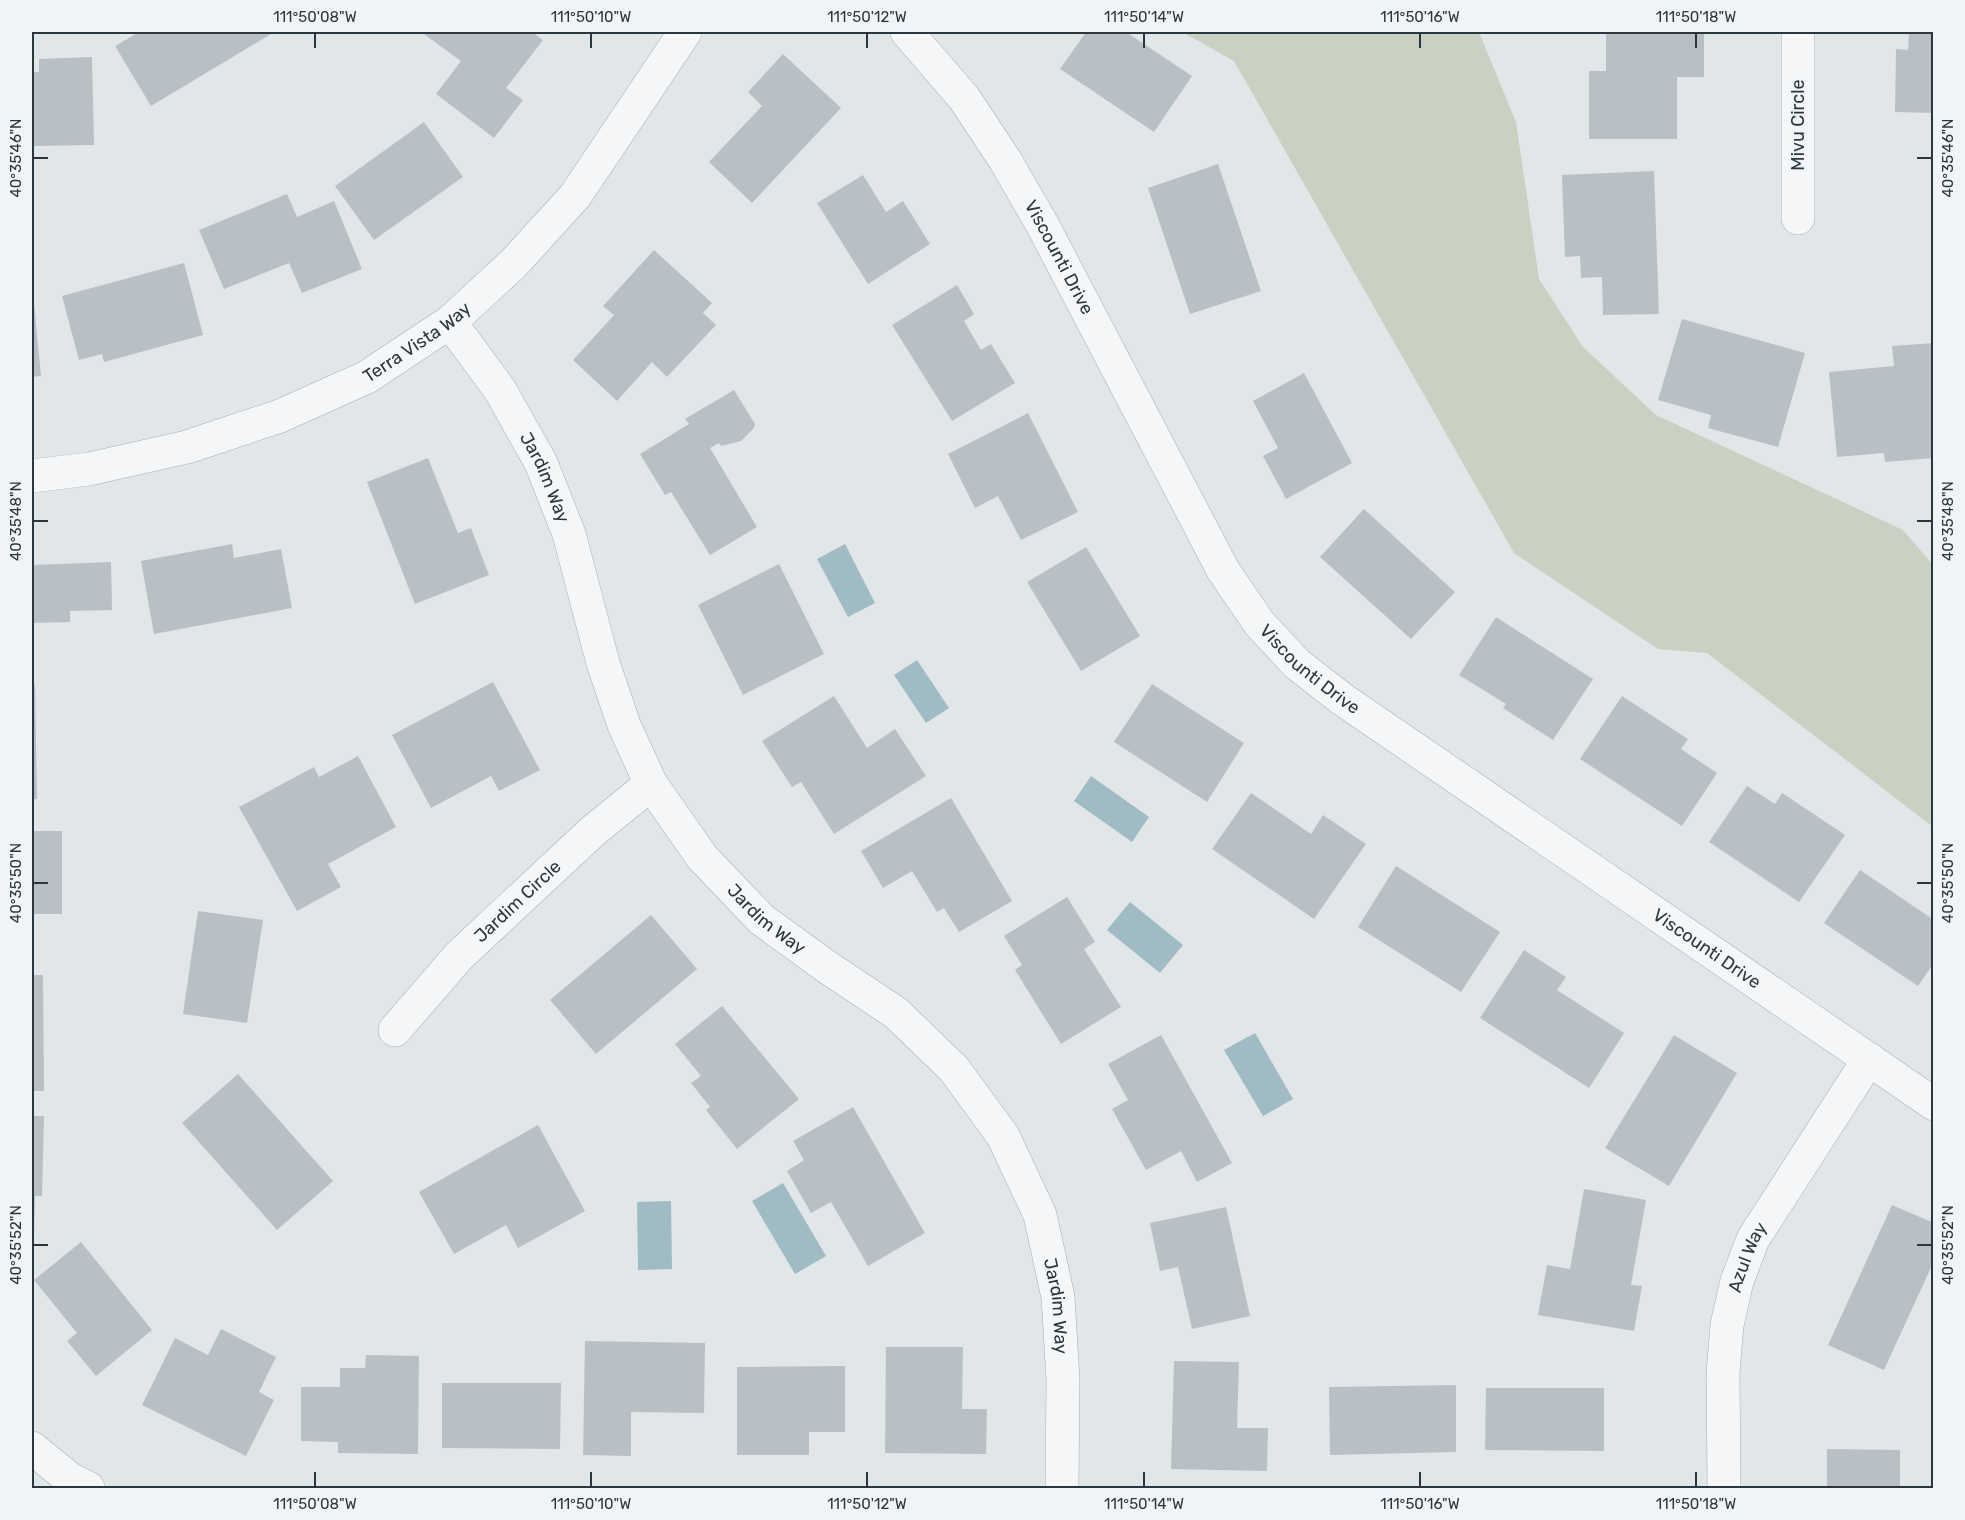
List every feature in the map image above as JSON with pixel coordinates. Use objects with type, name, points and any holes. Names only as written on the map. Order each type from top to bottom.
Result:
[{"type":"street","name":"Terra Vista Way","points":[[32,476],[89,469],[187,447],[280,416],[367,377],[450,322],[514,263],[575,196],[685,32]]},
{"type":"street","name":"Viscounti Drive","points":[[907,32],[963,98],[1005,160],[1042,224],[1223,570],[1259,622],[1298,664],[1342,699],[1934,1104]]},
{"type":"street","name":"Mivu Circle","points":[[1798,32],[1798,218]]},
{"type":"street","name":"Jardim Way","points":[[450,322],[500,390],[541,464],[569,534],[613,694],[624,725],[651,784],[702,857],[761,918],[827,967],[896,1013],[954,1069],[1003,1136],[1040,1215],[1058,1297],[1063,1380],[1062,1488]]},
{"type":"street","name":"Jardim Circle","points":[[394,1030],[467,948],[593,831],[651,784]]},
{"type":"street","name":"Azul Way","points":[[1724,1488],[1723,1373],[1727,1325],[1737,1281],[1753,1239],[1869,1059]]},
{"type":"street","points":[[32,1448],[70,1479],[87,1488]]},
{"type":"shaded area","points":[[1182,32],[1479,32],[1516,122],[1539,279],[1583,347],[1656,415],[1903,530],[1933,565],[1933,827],[1707,653],[1658,649],[1514,553],[1234,61]]},
{"type":"water","points":[[845,544],[875,603],[848,617],[817,559]]},
{"type":"water","points":[[917,660],[949,708],[926,723],[894,675]]},
{"type":"water","points":[[1091,776],[1149,817],[1132,842],[1074,801]]},
{"type":"water","points":[[1130,902],[1183,945],[1160,973],[1107,930]]},
{"type":"water","points":[[1255,1033],[1293,1099],[1263,1116],[1224,1050]]},
{"type":"water","points":[[783,1183],[826,1256],[795,1274],[752,1201]]},
{"type":"water","points":[[671,1201],[672,1269],[638,1270],[637,1202]]},
{"type":"building","points":[[139,32],[270,32],[271,34],[151,106],[115,46]]},
{"type":"building","points":[[421,32],[532,32],[543,40],[506,88],[523,100],[494,138],[436,94],[461,61]]},
{"type":"building","points":[[1086,32],[1126,32],[1192,76],[1154,132],[1060,69]]},
{"type":"building","points":[[1606,32],[1704,32],[1704,77],[1677,77],[1677,139],[1589,139],[1589,71],[1606,71]]},
{"type":"building","points":[[1909,32],[1934,32],[1934,113],[1895,112],[1896,49],[1908,50]]},
{"type":"building","points":[[783,54],[841,108],[752,203],[709,162],[762,106],[748,92]]},
{"type":"building","points":[[92,57],[94,145],[32,146],[32,72],[39,72],[39,59]]},
{"type":"building","points":[[424,122],[463,177],[374,240],[335,186]]},
{"type":"building","points":[[1218,164],[1261,291],[1190,314],[1148,188]]},
{"type":"building","points":[[1654,171],[1659,314],[1603,315],[1602,277],[1581,278],[1580,256],[1565,257],[1562,175]]},
{"type":"building","points":[[863,175],[886,212],[903,201],[930,244],[868,284],[817,203]]},
{"type":"building","points":[[287,194],[297,217],[334,201],[362,269],[302,293],[289,263],[224,289],[199,230]]},
{"type":"building","points":[[654,250],[712,303],[703,313],[716,325],[667,377],[652,362],[617,401],[573,360],[614,315],[603,306]]},
{"type":"building","points":[[184,263],[203,335],[104,362],[102,354],[79,360],[62,296]]},
{"type":"building","points":[[957,285],[974,314],[964,321],[981,350],[991,344],[1015,383],[952,421],[892,325]]},
{"type":"building","points":[[32,294],[41,376],[32,377]]},
{"type":"building","points":[[1682,319],[1805,353],[1778,447],[1708,428],[1711,415],[1658,400]]},
{"type":"building","points":[[1934,343],[1934,458],[1885,462],[1884,453],[1837,457],[1829,372],[1894,366],[1892,346]]},
{"type":"building","points":[[1304,373],[1352,463],[1286,499],[1263,456],[1278,448],[1253,401]]},
{"type":"building","points":[[734,390],[755,424],[754,428],[741,441],[721,446],[719,443],[710,448],[757,527],[710,555],[671,492],[665,495],[640,454],[689,424],[685,419]]},
{"type":"building","points":[[1028,413],[1078,512],[1021,540],[998,496],[975,508],[948,454]]},
{"type":"building","points":[[428,458],[458,533],[471,528],[489,575],[415,604],[367,482]]},
{"type":"building","points":[[1364,509],[1455,592],[1411,639],[1320,557]]},
{"type":"building","points":[[232,544],[234,558],[281,549],[292,608],[154,634],[141,561]]},
{"type":"building","points":[[1086,547],[1140,636],[1081,671],[1027,582]]},
{"type":"building","points":[[111,562],[112,610],[70,611],[70,622],[32,623],[32,565]]},
{"type":"building","points":[[779,564],[824,654],[743,695],[698,605]]},
{"type":"building","points":[[1496,617],[1593,679],[1553,740],[1503,708],[1506,704],[1459,675]]},
{"type":"building","points":[[493,682],[540,770],[499,791],[491,776],[431,808],[392,735]]},
{"type":"building","points":[[1152,684],[1244,743],[1207,802],[1114,742]]},
{"type":"building","points":[[32,685],[35,685],[37,799],[32,799]]},
{"type":"building","points":[[834,696],[867,748],[895,729],[926,776],[834,834],[801,782],[792,787],[762,741]]},
{"type":"building","points":[[1622,696],[1688,739],[1681,749],[1717,773],[1682,826],[1580,759]]},
{"type":"building","points":[[358,756],[396,827],[328,864],[341,887],[297,911],[239,807],[314,767],[319,777]]},
{"type":"building","points":[[1747,786],[1775,804],[1782,793],[1845,835],[1799,902],[1709,842]]},
{"type":"building","points":[[1251,793],[1311,834],[1323,815],[1366,844],[1314,919],[1212,849]]},
{"type":"building","points":[[951,798],[1012,901],[959,932],[944,908],[937,912],[912,871],[883,888],[861,851]]},
{"type":"building","points":[[32,831],[62,831],[62,914],[32,914]]},
{"type":"building","points":[[1396,866],[1500,932],[1461,992],[1358,927]]},
{"type":"building","points":[[1860,870],[1934,920],[1934,963],[1918,986],[1824,923]]},
{"type":"building","points":[[1067,897],[1095,942],[1084,949],[1121,1007],[1061,1044],[1015,970],[1022,965],[1004,936]]},
{"type":"building","points":[[198,911],[263,920],[247,1023],[183,1014]]},
{"type":"building","points":[[651,915],[697,969],[596,1054],[550,1000]]},
{"type":"building","points":[[1524,950],[1566,977],[1557,990],[1624,1033],[1589,1088],[1480,1018]]},
{"type":"building","points":[[32,975],[43,975],[44,1091],[32,1091]]},
{"type":"building","points":[[722,1006],[799,1099],[737,1149],[706,1110],[710,1107],[691,1083],[701,1076],[675,1044]]},
{"type":"building","points":[[1161,1035],[1232,1163],[1197,1182],[1181,1151],[1146,1170],[1112,1109],[1128,1100],[1108,1064]]},
{"type":"building","points":[[1674,1035],[1737,1073],[1669,1186],[1605,1148]]},
{"type":"building","points":[[238,1074],[333,1181],[277,1230],[182,1123]]},
{"type":"building","points":[[853,1107],[925,1233],[868,1266],[831,1202],[811,1213],[787,1171],[804,1160],[793,1141]]},
{"type":"building","points":[[32,1116],[44,1116],[42,1196],[35,1196],[34,1233],[32,1233]]},
{"type":"building","points":[[538,1125],[585,1211],[518,1248],[506,1225],[454,1254],[419,1192]]},
{"type":"building","points":[[1584,1189],[1646,1200],[1631,1285],[1642,1286],[1634,1331],[1538,1315],[1547,1265],[1570,1269]]},
{"type":"building","points":[[1892,1205],[1934,1223],[1934,1261],[1884,1370],[1828,1345]]},
{"type":"building","points":[[1226,1207],[1250,1316],[1192,1329],[1178,1267],[1160,1271],[1150,1223]]},
{"type":"building","points":[[81,1242],[152,1330],[96,1376],[67,1341],[77,1333],[34,1280]]},
{"type":"building","points":[[221,1329],[276,1357],[259,1392],[274,1400],[246,1456],[142,1405],[175,1338],[208,1355]]},
{"type":"building","points":[[585,1341],[705,1343],[704,1413],[631,1412],[631,1456],[583,1455]]},
{"type":"building","points":[[886,1347],[963,1347],[962,1409],[987,1409],[986,1454],[885,1453]]},
{"type":"building","points":[[366,1355],[419,1356],[418,1454],[338,1453],[338,1442],[301,1441],[301,1387],[340,1387],[340,1368],[365,1368]]},
{"type":"building","points":[[1174,1361],[1239,1362],[1237,1428],[1268,1428],[1267,1471],[1171,1469]]},
{"type":"building","points":[[845,1366],[845,1432],[809,1432],[809,1455],[737,1455],[737,1367]]},
{"type":"building","points":[[442,1383],[561,1383],[560,1449],[442,1448]]},
{"type":"building","points":[[1456,1385],[1456,1452],[1330,1455],[1329,1387]]},
{"type":"building","points":[[1486,1388],[1604,1388],[1604,1451],[1485,1450]]},
{"type":"building","points":[[1827,1449],[1900,1450],[1900,1488],[1827,1488]]}]
